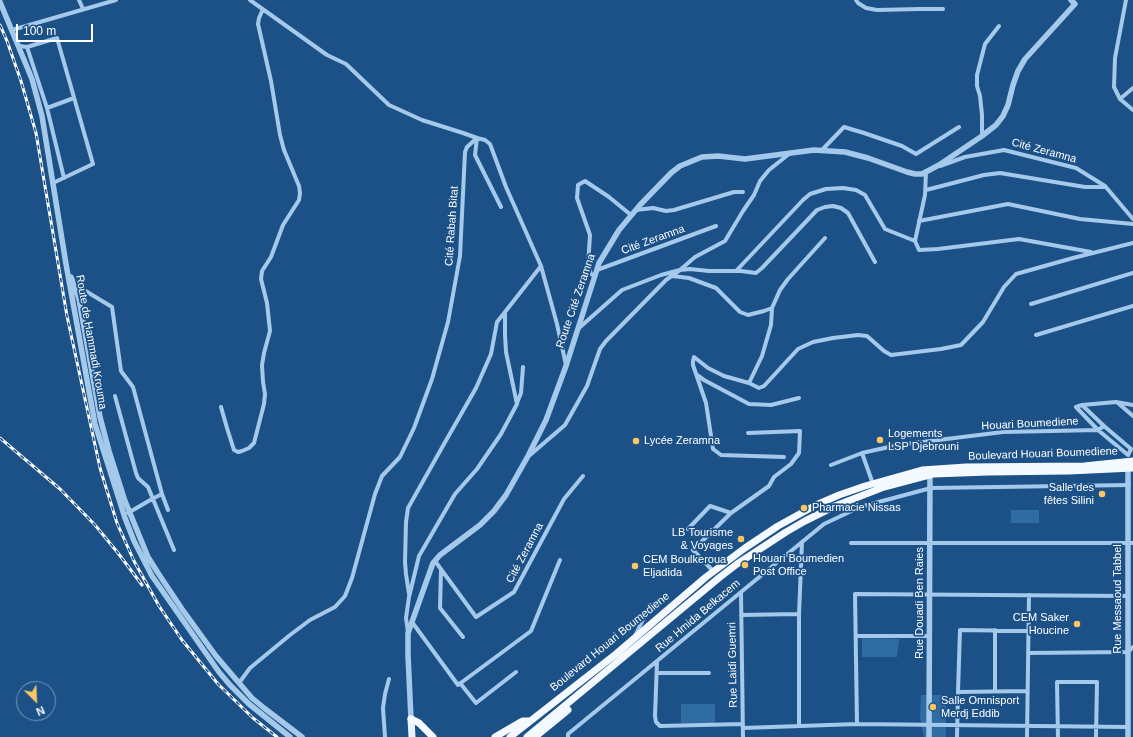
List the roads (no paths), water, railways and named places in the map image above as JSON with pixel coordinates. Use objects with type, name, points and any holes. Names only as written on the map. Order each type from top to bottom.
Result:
[{"type":"highway","name":"Boulevard Houari Boumediene","points":[[530,737],[720,577],[804,521],[874,487],[922,470],[930,472],[966,467],[1084,466],[1130,463]]},
{"type":"highway","name":"Boulevard Houari Boumediene","points":[[510,737],[632,641],[714,572],[760,537],[816,505],[839,495],[874,487]]},
{"type":"highway","points":[[411,719],[419,723],[432,737]]},
{"type":"highway","points":[[495,737],[523,721],[530,721]]},
{"type":"main road","name":"Route Cité Zeramna","points":[[411,719],[412,737]]},
{"type":"street","points":[[79,0],[83,9]]},
{"type":"street","points":[[12,30],[116,0]]},
{"type":"street","points":[[250,0],[327,55],[346,64],[389,105],[422,120],[485,140],[490,144],[506,187],[541,266],[557,324],[566,366]]},
{"type":"street","points":[[856,0],[866,8],[877,10],[920,8],[943,9]]},
{"type":"street","points":[[1126,0],[1115,58],[1114,87],[1120,98],[1133,110]]},
{"type":"street","points":[[1075,1],[1026,59],[1012,85],[1008,105],[1003,116],[996,125],[939,165],[926,172],[926,190],[915,241],[919,250],[1019,239],[1094,253]]},
{"type":"street","points":[[0,2],[32,79],[42,116],[66,264]]},
{"type":"street","points":[[221,407],[234,450],[238,452],[250,448],[254,443],[264,404],[265,394],[262,365],[270,331],[267,303],[261,279],[262,271],[271,257],[282,225],[299,200],[300,193],[299,186],[284,150],[280,135],[270,74],[258,24],[263,9]]},
{"type":"street","points":[[982,136],[982,115],[980,96],[977,86],[977,75],[985,44],[999,26]]},
{"type":"street","points":[[19,46],[27,47],[56,38],[93,164],[53,183]]},
{"type":"street","points":[[27,47],[47,108],[64,178]]},
{"type":"street","points":[[1120,98],[1133,88]]},
{"type":"street","points":[[47,108],[74,98]]},
{"type":"street","points":[[822,150],[844,127],[864,132],[902,146],[916,154],[959,127]]},
{"type":"street","points":[[477,138],[475,155],[502,207]]},
{"type":"street","name":"Cité Rabah Bitat","points":[[239,683],[250,668],[290,634],[310,620],[335,606],[345,596],[352,578],[375,494],[382,476],[400,457],[414,428],[434,374],[448,322],[460,256],[465,152],[467,147],[477,138]]},
{"type":"street","name":"Route Cité Zeramna","points":[[411,719],[408,633],[433,563],[480,525],[494,511],[506,495],[546,420],[566,366],[599,263],[612,240],[633,212],[671,173],[680,166],[702,157],[718,156],[745,159],[822,150],[845,152],[915,174],[922,174],[926,172]]},
{"type":"street","name":"Cité Zeramna","points":[[926,172],[965,157],[1004,150],[1076,168],[1105,186],[1133,219]]},
{"type":"street","points":[[528,456],[565,424],[587,386],[600,349],[606,341],[666,280],[695,257],[725,241],[754,195],[760,181],[769,170],[789,153]]},
{"type":"street","points":[[926,190],[984,175],[1000,174],[1085,187],[1105,186]]},
{"type":"street","points":[[596,273],[591,274],[588,266],[590,235],[577,198],[578,185],[585,181],[633,212]]},
{"type":"street","points":[[736,271],[803,200],[810,194],[826,189],[843,188],[856,190],[864,195],[885,229],[915,241]]},
{"type":"street","name":"Cité Zeramna","points":[[633,212],[654,208],[666,211],[674,210],[734,192],[743,192]]},
{"type":"street","points":[[919,221],[1008,204],[1080,219],[1133,224]]},
{"type":"street","points":[[577,330],[622,290],[662,274],[690,268],[709,271],[756,273],[817,210],[826,207],[833,206],[841,208],[848,213],[875,262]]},
{"type":"street","name":"Cité Zeramna","points":[[596,273],[716,226]]},
{"type":"street","points":[[749,383],[762,356],[771,325],[772,308],[780,290],[788,279],[826,238]]},
{"type":"street","points":[[784,457],[721,455],[713,449],[706,403],[693,365],[694,357],[708,368],[724,376],[749,383],[759,388],[764,386],[798,349],[813,342],[858,335],[867,336],[884,351],[891,355],[961,345],[983,322],[1004,287],[1016,274],[1133,242]]},
{"type":"street","name":"Route de Hammadi Krouma","points":[[66,264],[79,299],[100,417],[134,541],[152,576],[219,672],[248,704],[290,737]]},
{"type":"street","name":"Route de Hammadi Krouma","points":[[66,264],[95,424],[127,514],[142,545],[158,574],[216,656],[252,698],[302,737]]},
{"type":"street","points":[[409,597],[406,574],[406,522],[408,508],[476,388],[491,354],[497,322],[541,266]]},
{"type":"street","points":[[1031,304],[1133,273]]},
{"type":"street","points":[[672,276],[689,278],[716,288],[740,312],[748,315],[772,308]]},
{"type":"street","points":[[74,284],[112,307],[121,371],[133,387],[162,494],[168,510]]},
{"type":"street","points":[[1036,335],[1133,306]]},
{"type":"street","points":[[505,312],[504,335],[506,352],[517,403]]},
{"type":"street","points":[[408,633],[406,618],[409,597],[419,556],[455,494],[477,469],[501,434],[521,393],[523,367]]},
{"type":"street","points":[[696,375],[749,404],[771,405],[799,398]]},
{"type":"street","points":[[115,396],[136,473],[138,478],[148,487],[174,550]]},
{"type":"street","points":[[1118,403],[1133,416]]},
{"type":"street","points":[[1130,463],[1076,407],[1082,405],[1118,403],[1133,405]]},
{"type":"street","points":[[1082,405],[1131,449],[1130,463]]},
{"type":"street","points":[[1098,430],[1104,426]]},
{"type":"street","name":"Houari Boumediene","points":[[831,465],[862,453],[898,446],[1002,432],[1098,430]]},
{"type":"street","points":[[714,572],[693,550],[731,513],[769,486],[774,477],[791,464],[798,453],[800,431],[748,433]]},
{"type":"street","points":[[862,453],[874,487]]},
{"type":"street","name":"Rue Messaoud Tabbel","points":[[1128,737],[1131,683],[1128,652],[1128,596],[1131,543],[1131,492],[1129,485],[1130,463]]},
{"type":"street","name":"Rue Douadi Ben Raies","points":[[929,737],[930,472]]},
{"type":"street","name":"Cité Zeramna","points":[[435,561],[476,617],[514,592],[564,499],[583,476]]},
{"type":"street","name":"Rue Hmida Belkacem","points":[[568,737],[568,734],[824,524],[860,507],[931,488],[1129,485]]},
{"type":"street","points":[[127,514],[162,494]]},
{"type":"street","points":[[688,529],[710,506],[731,513]]},
{"type":"street","points":[[799,726],[799,614],[802,542]]},
{"type":"street","points":[[851,543],[1131,543]]},
{"type":"street","points":[[460,683],[531,631],[560,560]]},
{"type":"street","points":[[441,570],[440,608],[462,637]]},
{"type":"street","name":"Rue Laidi Guemri","points":[[741,592],[743,737]]},
{"type":"street","points":[[857,724],[856,594],[1128,596]]},
{"type":"street","points":[[1027,737],[1029,595]]},
{"type":"street","points":[[632,641],[649,607]]},
{"type":"street","points":[[741,615],[799,614]]},
{"type":"street","points":[[412,622],[458,685],[460,683],[476,703],[516,672]]},
{"type":"street","points":[[957,737],[960,630],[1028,631]]},
{"type":"street","points":[[995,630],[995,691]]},
{"type":"street","points":[[856,636],[930,636]]},
{"type":"street","points":[[1028,653],[1128,652],[1133,647]]},
{"type":"street","points":[[657,662],[654,716],[656,722],[660,726],[799,726],[857,724],[1128,727]]},
{"type":"street","points":[[656,673],[709,673]]},
{"type":"street","points":[[385,737],[383,708],[389,679]]},
{"type":"street","points":[[1058,737],[1057,682],[1096,682],[1096,737]]},
{"type":"street","points":[[958,692],[1027,691]]},
{"type":"railway","points":[[0,25],[21,81],[36,133],[67,316],[100,468],[117,523],[134,561],[159,606],[182,640],[218,684],[253,718],[277,737]]},
{"type":"railway","points":[[0,438],[60,489],[95,525],[142,585]]},
{"type":"place","name":"Logements LSP Djebrouni","points":[[880,440]]},
{"type":"place","name":"Lycée Zeramna","points":[[636,441]]},
{"type":"place","name":"Salle des fêtes Silini","points":[[1102,494]]},
{"type":"place","name":"Pharmacie Nissas","points":[[804,508]]},
{"type":"place","name":"LB Tourisme & Voyages","points":[[741,539]]},
{"type":"place","name":"Houari Boumedien Post Office","points":[[745,565]]},
{"type":"place","name":"CEM Boulkeroua Eljadida","points":[[635,566]]},
{"type":"place","name":"CEM Saker Houcine","points":[[1077,624]]},
{"type":"place","name":"Salle Omnisport Merdj Eddib","points":[[933,707]]}]
